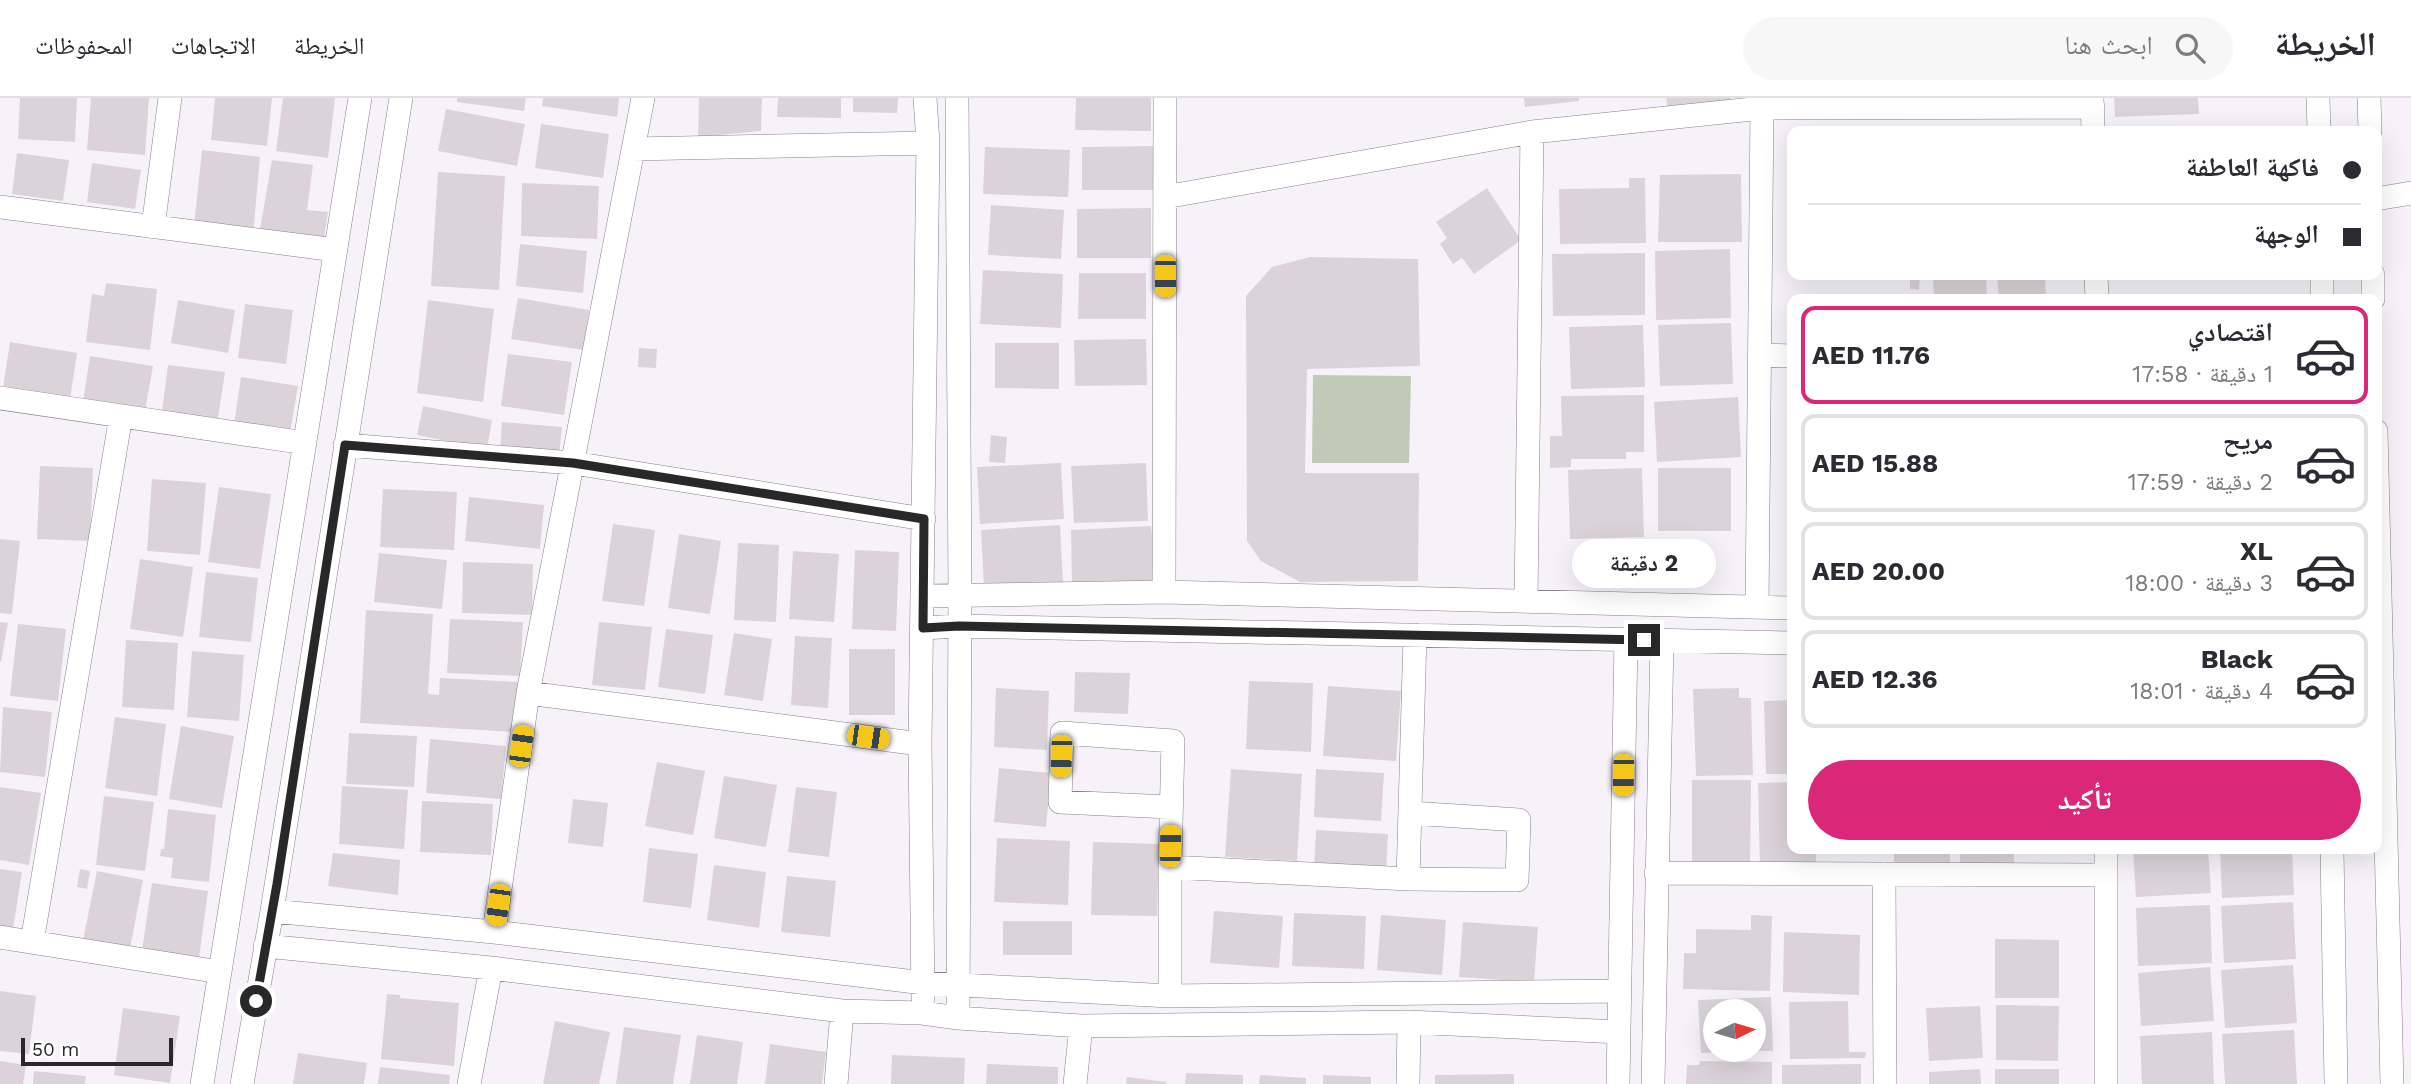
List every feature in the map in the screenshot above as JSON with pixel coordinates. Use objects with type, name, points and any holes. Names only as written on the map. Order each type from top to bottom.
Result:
[{"type":"street","points":[[153,227],[170,98]]},
{"type":"street","points":[[202,1084],[360,98]]},
{"type":"street","points":[[242,1084],[401,98]]},
{"type":"street","points":[[494,932],[528,693],[643,98]]},
{"type":"street","points":[[922,1013],[924,983],[920,744],[928,143],[925,98]]},
{"type":"street","points":[[957,98],[960,596],[958,1018]]},
{"type":"street","points":[[1164,592],[1165,98]]},
{"type":"street","points":[[2318,98],[2319,126]]},
{"type":"street","points":[[2369,98],[2370,126]]},
{"type":"street","points":[[1165,197],[1532,132],[1762,108],[2093,102],[2093,126]]},
{"type":"street","points":[[1757,607],[1762,108]]},
{"type":"street","points":[[1527,601],[1532,132]]},
{"type":"street","points":[[633,149],[928,143]]},
{"type":"street","points":[[2382,198],[2411,193]]},
{"type":"street","points":[[0,207],[336,250]]},
{"type":"street","points":[[1760,355],[1787,356]]},
{"type":"street","points":[[0,398],[305,443]]},
{"type":"street","points":[[32,942],[121,416]]},
{"type":"street","points":[[345,445],[573,463],[924,519]]},
{"type":"street","points":[[2382,574],[2401,1046],[2392,1084]]},
{"type":"street","points":[[923,596],[1164,592],[1787,608]]},
{"type":"street","points":[[923,628],[959,626],[1787,643]]},
{"type":"street","points":[[1408,879],[1415,635]]},
{"type":"street","points":[[1618,1084],[1626,640]]},
{"type":"street","points":[[1653,1084],[1662,641]]},
{"type":"street","points":[[528,693],[920,744]]},
{"type":"street","points":[[1170,807],[1060,802],[1062,733],[1173,741],[1170,807],[1170,996]]},
{"type":"street","points":[[1170,867],[1408,879],[1517,880],[1519,820],[1410,813]]},
{"type":"street","points":[[2106,854],[2106,1084]]},
{"type":"street","points":[[2332,854],[2336,1084]]},
{"type":"street","points":[[1656,873],[2106,875]]},
{"type":"street","points":[[1884,874],[1885,1084]]},
{"type":"street","points":[[272,911],[494,932],[924,983],[1170,996],[1619,991]]},
{"type":"street","points":[[0,937],[220,972]]},
{"type":"street","points":[[265,946],[491,968],[842,1012],[922,1013],[1081,1026],[1409,1022],[1619,1032]]},
{"type":"street","points":[[469,1084],[491,968]]},
{"type":"street","points":[[836,1084],[842,1012]]},
{"type":"street","points":[[1408,1084],[1409,1022]]},
{"type":"street","points":[[1075,1084],[1081,1026]]},
{"type":"green space","points":[[1313,375],[1411,376],[1409,463],[1312,463]]},
{"type":"building","points":[[20,98],[77,98],[75,142],[18,139]]},
{"type":"building","points":[[91,98],[149,98],[145,155],[87,150]]},
{"type":"building","points":[[215,98],[272,98],[267,146],[211,140]]},
{"type":"building","points":[[283,98],[335,98],[328,158],[276,151]]},
{"type":"building","points":[[457,98],[526,98],[524,111],[457,102]]},
{"type":"building","points":[[543,98],[619,98],[617,117],[542,106]]},
{"type":"building","points":[[699,98],[762,98],[761,131],[698,137]]},
{"type":"building","points":[[778,98],[841,98],[841,118],[777,117]]},
{"type":"building","points":[[853,98],[898,98],[897,113],[853,112]]},
{"type":"building","points":[[1076,98],[1151,98],[1151,131],[1075,130]]},
{"type":"building","points":[[1524,98],[1579,98],[1579,101],[1525,107]]},
{"type":"building","points":[[1666,98],[1731,98],[1731,103],[1668,111]]},
{"type":"building","points":[[2114,98],[2198,98],[2199,114],[2115,117]]},
{"type":"building","points":[[446,109],[525,124],[517,166],[438,151]]},
{"type":"building","points":[[541,124],[609,134],[603,178],[535,168]]},
{"type":"building","points":[[1154,146],[1154,190],[1082,190],[1082,147]]},
{"type":"building","points":[[985,147],[1070,150],[1068,197],[983,194]]},
{"type":"building","points":[[202,150],[260,157],[253,235],[194,226]]},
{"type":"building","points":[[17,153],[69,160],[63,201],[12,194]]},
{"type":"building","points":[[272,160],[313,165],[307,210],[328,212],[323,244],[259,235]]},
{"type":"building","points":[[92,163],[141,170],[135,209],[87,202]]},
{"type":"building","points":[[438,172],[505,176],[499,290],[431,286]]},
{"type":"building","points":[[1741,174],[1742,242],[1658,242],[1660,175]]},
{"type":"building","points":[[1629,178],[1645,178],[1646,243],[1560,244],[1559,189],[1629,188]]},
{"type":"building","points":[[522,183],[599,186],[597,239],[521,236]]},
{"type":"building","points":[[1487,188],[1521,240],[1474,274],[1462,258],[1453,264],[1440,244],[1447,238],[1436,222]]},
{"type":"building","points":[[991,205],[1064,210],[1061,259],[988,255]]},
{"type":"building","points":[[1151,208],[1151,258],[1077,258],[1077,209]]},
{"type":"building","points":[[520,244],[587,251],[583,293],[516,286]]},
{"type":"building","points":[[1730,249],[1731,318],[1656,320],[1655,251]]},
{"type":"building","points":[[1645,253],[1645,315],[1553,316],[1552,254]]},
{"type":"building","points":[[1310,257],[1418,259],[1420,366],[1307,369],[1305,473],[1419,473],[1418,581],[1300,582],[1261,561],[1247,541],[1246,296],[1272,267]]},
{"type":"building","points":[[983,270],[1063,274],[1061,328],[980,324]]},
{"type":"building","points":[[1079,273],[1146,273],[1146,319],[1078,319]]},
{"type":"building","points":[[1910,280],[1920,280],[1919,290],[1910,289]]},
{"type":"building","points":[[1933,280],[1986,280],[1987,294],[1934,294]]},
{"type":"building","points":[[1997,280],[2045,280],[2046,294],[1999,294]]},
{"type":"building","points":[[106,283],[157,289],[150,350],[86,342],[92,294],[104,296]]},
{"type":"building","points":[[518,298],[589,310],[583,350],[511,339]]},
{"type":"building","points":[[178,300],[235,310],[228,353],[171,343]]},
{"type":"building","points":[[428,300],[494,309],[483,402],[417,393]]},
{"type":"building","points":[[245,304],[293,310],[286,364],[238,358]]},
{"type":"building","points":[[1731,323],[1733,384],[1660,386],[1658,325]]},
{"type":"building","points":[[1643,325],[1645,387],[1571,389],[1569,327]]},
{"type":"building","points":[[1146,339],[1147,385],[1075,386],[1074,340]]},
{"type":"building","points":[[10,342],[77,353],[70,399],[3,388]]},
{"type":"building","points":[[995,343],[1059,343],[1059,389],[995,388]]},
{"type":"building","points":[[639,348],[657,349],[656,368],[638,367]]},
{"type":"building","points":[[508,354],[572,362],[564,415],[501,406]]},
{"type":"building","points":[[90,356],[153,366],[145,411],[83,402]]},
{"type":"building","points":[[168,365],[225,372],[218,418],[162,411]]},
{"type":"building","points":[[241,377],[298,386],[290,433],[234,424]]},
{"type":"building","points":[[1644,395],[1644,452],[1626,452],[1626,459],[1571,459],[1571,467],[1550,468],[1550,436],[1562,436],[1561,396]]},
{"type":"building","points":[[1738,397],[1741,457],[1657,462],[1654,402]]},
{"type":"building","points":[[423,406],[492,420],[487,449],[417,435]]},
{"type":"building","points":[[502,422],[562,427],[559,456],[500,450]]},
{"type":"building","points":[[991,435],[1007,437],[1005,463],[989,462]]},
{"type":"building","points":[[1061,463],[1064,519],[980,524],[977,467]]},
{"type":"building","points":[[1146,463],[1148,521],[1074,523],[1071,466]]},
{"type":"building","points":[[40,466],[93,468],[90,541],[37,539]]},
{"type":"building","points":[[1642,468],[1644,537],[1570,539],[1568,470]]},
{"type":"building","points":[[1658,468],[1731,468],[1731,531],[1658,531]]},
{"type":"building","points":[[152,479],[206,483],[200,555],[147,551]]},
{"type":"building","points":[[219,487],[271,494],[260,569],[208,562]]},
{"type":"building","points":[[383,489],[457,492],[454,550],[380,547]]},
{"type":"building","points":[[469,497],[544,505],[540,549],[465,541]]},
{"type":"building","points":[[613,524],[655,530],[644,606],[602,601]]},
{"type":"building","points":[[1060,525],[1063,582],[984,587],[981,530]]},
{"type":"building","points":[[1151,526],[1157,584],[1072,584],[1071,530]]},
{"type":"building","points":[[679,534],[721,541],[710,614],[668,608]]},
{"type":"building","points":[[0,539],[20,541],[12,614],[0,613]]},
{"type":"building","points":[[738,543],[779,545],[776,622],[734,620]]},
{"type":"building","points":[[855,550],[899,552],[896,631],[852,629]]},
{"type":"building","points":[[793,551],[839,554],[834,622],[789,619]]},
{"type":"building","points":[[379,553],[447,560],[442,609],[374,602]]},
{"type":"building","points":[[140,559],[193,567],[183,637],[130,629]]},
{"type":"building","points":[[463,562],[533,564],[532,615],[462,613]]},
{"type":"building","points":[[206,572],[258,578],[251,642],[199,637]]},
{"type":"building","points":[[366,610],[433,614],[428,694],[439,695],[440,678],[519,682],[516,732],[360,723]]},
{"type":"building","points":[[450,619],[523,622],[520,676],[447,673]]},
{"type":"building","points":[[0,622],[8,623],[1,662],[0,662]]},
{"type":"building","points":[[599,622],[652,627],[645,690],[592,685]]},
{"type":"building","points":[[18,624],[66,629],[58,701],[10,696]]},
{"type":"building","points":[[666,629],[713,635],[705,694],[658,687]]},
{"type":"building","points":[[734,633],[772,639],[763,701],[724,695]]},
{"type":"building","points":[[795,636],[832,638],[828,708],[791,705]]},
{"type":"building","points":[[126,640],[178,643],[174,710],[122,707]]},
{"type":"building","points":[[849,649],[895,649],[895,715],[849,715]]},
{"type":"building","points":[[192,651],[244,655],[239,721],[187,717]]},
{"type":"building","points":[[1075,672],[1130,673],[1128,714],[1074,712]]},
{"type":"building","points":[[1249,681],[1313,683],[1311,752],[1246,749]]},
{"type":"building","points":[[1328,686],[1401,691],[1396,761],[1323,756]]},
{"type":"building","points":[[996,688],[1049,691],[1047,750],[994,747]]},
{"type":"building","points":[[1739,688],[1739,698],[1751,698],[1753,775],[1696,776],[1693,689]]},
{"type":"building","points":[[1787,700],[1787,774],[1766,774],[1764,701]]},
{"type":"building","points":[[3,707],[52,712],[45,777],[0,772]]},
{"type":"building","points":[[115,717],[166,724],[157,796],[105,788]]},
{"type":"building","points":[[181,726],[234,736],[222,808],[169,799]]},
{"type":"building","points":[[349,733],[417,736],[414,787],[346,784]]},
{"type":"building","points":[[430,739],[506,746],[501,799],[426,793]]},
{"type":"building","points":[[657,762],[705,771],[693,835],[645,826]]},
{"type":"building","points":[[999,768],[1051,773],[1046,827],[994,822]]},
{"type":"building","points":[[1231,769],[1302,774],[1297,861],[1225,857]]},
{"type":"building","points":[[1316,769],[1384,773],[1381,821],[1314,817]]},
{"type":"building","points":[[724,776],[777,785],[766,847],[714,838]]},
{"type":"building","points":[[1692,780],[1751,780],[1750,868],[1692,868]]},
{"type":"building","points":[[1787,782],[1787,854],[1816,854],[1816,869],[1760,868],[1758,783]]},
{"type":"building","points":[[342,786],[408,790],[404,849],[339,844]]},
{"type":"building","points":[[0,787],[41,793],[29,865],[0,860]]},
{"type":"building","points":[[796,787],[837,792],[829,857],[788,852]]},
{"type":"building","points":[[104,796],[154,802],[145,871],[96,865]]},
{"type":"building","points":[[573,799],[608,803],[603,847],[568,843]]},
{"type":"building","points":[[422,801],[493,804],[491,855],[420,852]]},
{"type":"building","points":[[168,809],[216,815],[209,882],[171,878],[173,858],[160,856],[161,849],[164,849]]},
{"type":"building","points":[[1316,830],[1388,834],[1386,873],[1314,869]]},
{"type":"building","points":[[997,838],[1070,841],[1068,905],[994,902]]},
{"type":"building","points":[[1093,842],[1159,844],[1157,916],[1091,915]]},
{"type":"building","points":[[649,848],[698,854],[691,908],[643,902]]},
{"type":"building","points":[[333,853],[400,860],[398,895],[328,886]]},
{"type":"building","points":[[1894,854],[1950,854],[1950,873],[1894,863]]},
{"type":"building","points":[[1960,854],[2014,854],[2014,873],[1960,873]]},
{"type":"building","points":[[2133,854],[2208,854],[2211,893],[2136,897]]},
{"type":"building","points":[[2220,854],[2292,854],[2294,895],[2222,898]]},
{"type":"building","points":[[714,865],[766,872],[759,928],[707,920]]},
{"type":"building","points":[[0,869],[22,872],[12,935],[0,933]]},
{"type":"building","points":[[80,869],[90,871],[87,889],[77,887]]},
{"type":"building","points":[[97,871],[143,880],[130,949],[83,940]]},
{"type":"building","points":[[787,876],[836,881],[830,937],[781,932]]},
{"type":"building","points":[[152,883],[208,891],[199,958],[141,957]]},
{"type":"building","points":[[2293,902],[2296,959],[2224,963],[2221,906]]},
{"type":"building","points":[[2210,905],[2212,963],[2138,966],[2136,908]]},
{"type":"building","points":[[1214,911],[1283,916],[1279,968],[1210,963]]},
{"type":"building","points":[[1294,913],[1366,916],[1364,969],[1292,966]]},
{"type":"building","points":[[1381,915],[1446,920],[1442,975],[1377,970]]},
{"type":"building","points":[[1751,915],[1772,916],[1770,991],[1683,989],[1684,953],[1696,953],[1696,929],[1751,930]]},
{"type":"building","points":[[1003,921],[1072,921],[1072,955],[1003,955]]},
{"type":"building","points":[[1463,922],[1538,927],[1534,982],[1459,977]]},
{"type":"building","points":[[1784,932],[1860,935],[1859,995],[1783,992]]},
{"type":"building","points":[[1995,939],[2059,940],[2059,998],[1995,998]]},
{"type":"building","points":[[2293,965],[2297,1023],[2225,1028],[2221,970]]},
{"type":"building","points":[[2210,967],[2214,1021],[2141,1026],[2138,973]]},
{"type":"building","points":[[0,991],[36,996],[29,1054],[0,1051]]},
{"type":"building","points":[[387,994],[400,995],[400,998],[459,1003],[454,1066],[381,1059]]},
{"type":"building","points":[[1771,997],[1773,1051],[1766,1051],[1766,999],[1722,999]]},
{"type":"building","points":[[1698,1000],[1703,1000],[1703,1053],[1701,1053]]},
{"type":"building","points":[[1848,1001],[1849,1052],[1866,1052],[1865,1058],[1790,1059],[1789,1002]]},
{"type":"building","points":[[1996,1005],[2059,1006],[2058,1061],[1996,1060]]},
{"type":"building","points":[[1980,1006],[1983,1058],[1929,1061],[1926,1008]]},
{"type":"building","points":[[123,1008],[180,1016],[170,1083],[114,1075]]},
{"type":"building","points":[[555,1021],[610,1032],[599,1084],[543,1084]]},
{"type":"building","points":[[624,1027],[681,1035],[673,1084],[616,1084]]},
{"type":"building","points":[[2294,1030],[2297,1084],[2225,1084],[2222,1034]]},
{"type":"building","points":[[2212,1032],[2214,1084],[2142,1084],[2140,1036]]},
{"type":"building","points":[[697,1035],[743,1042],[737,1084],[690,1084]]},
{"type":"building","points":[[770,1044],[826,1052],[822,1084],[765,1084]]},
{"type":"building","points":[[298,1053],[367,1063],[364,1084],[293,1084]]},
{"type":"building","points":[[892,1055],[965,1058],[964,1084],[891,1084]]},
{"type":"building","points":[[0,1061],[26,1065],[23,1084],[0,1084]]},
{"type":"building","points":[[1700,1061],[1772,1062],[1772,1084],[1686,1084],[1687,1065],[1699,1065]]},
{"type":"building","points":[[987,1064],[1058,1067],[1058,1084],[986,1084]]},
{"type":"building","points":[[1861,1064],[1861,1084],[1782,1084],[1782,1065]]},
{"type":"building","points":[[380,1067],[450,1075],[449,1084],[378,1084]]},
{"type":"building","points":[[1980,1069],[1981,1084],[1929,1084],[1929,1072]]},
{"type":"building","points":[[1995,1069],[2059,1069],[2059,1084],[1995,1084]]},
{"type":"building","points":[[34,1071],[86,1076],[85,1084],[33,1084]]},
{"type":"building","points":[[1186,1073],[1243,1075],[1243,1084],[1185,1084]]},
{"type":"building","points":[[1514,1074],[1514,1084],[1435,1084],[1435,1075]]},
{"type":"building","points":[[1260,1075],[1306,1078],[1306,1084],[1259,1084]]},
{"type":"building","points":[[1323,1075],[1371,1077],[1371,1084],[1323,1084]]},
{"type":"building","points":[[1127,1077],[1167,1082],[1126,1084]]},
{"type":"route","points":[[256,1001],[277,884],[345,445],[573,463],[924,519],[923,628],[959,626],[1644,640]]}]
